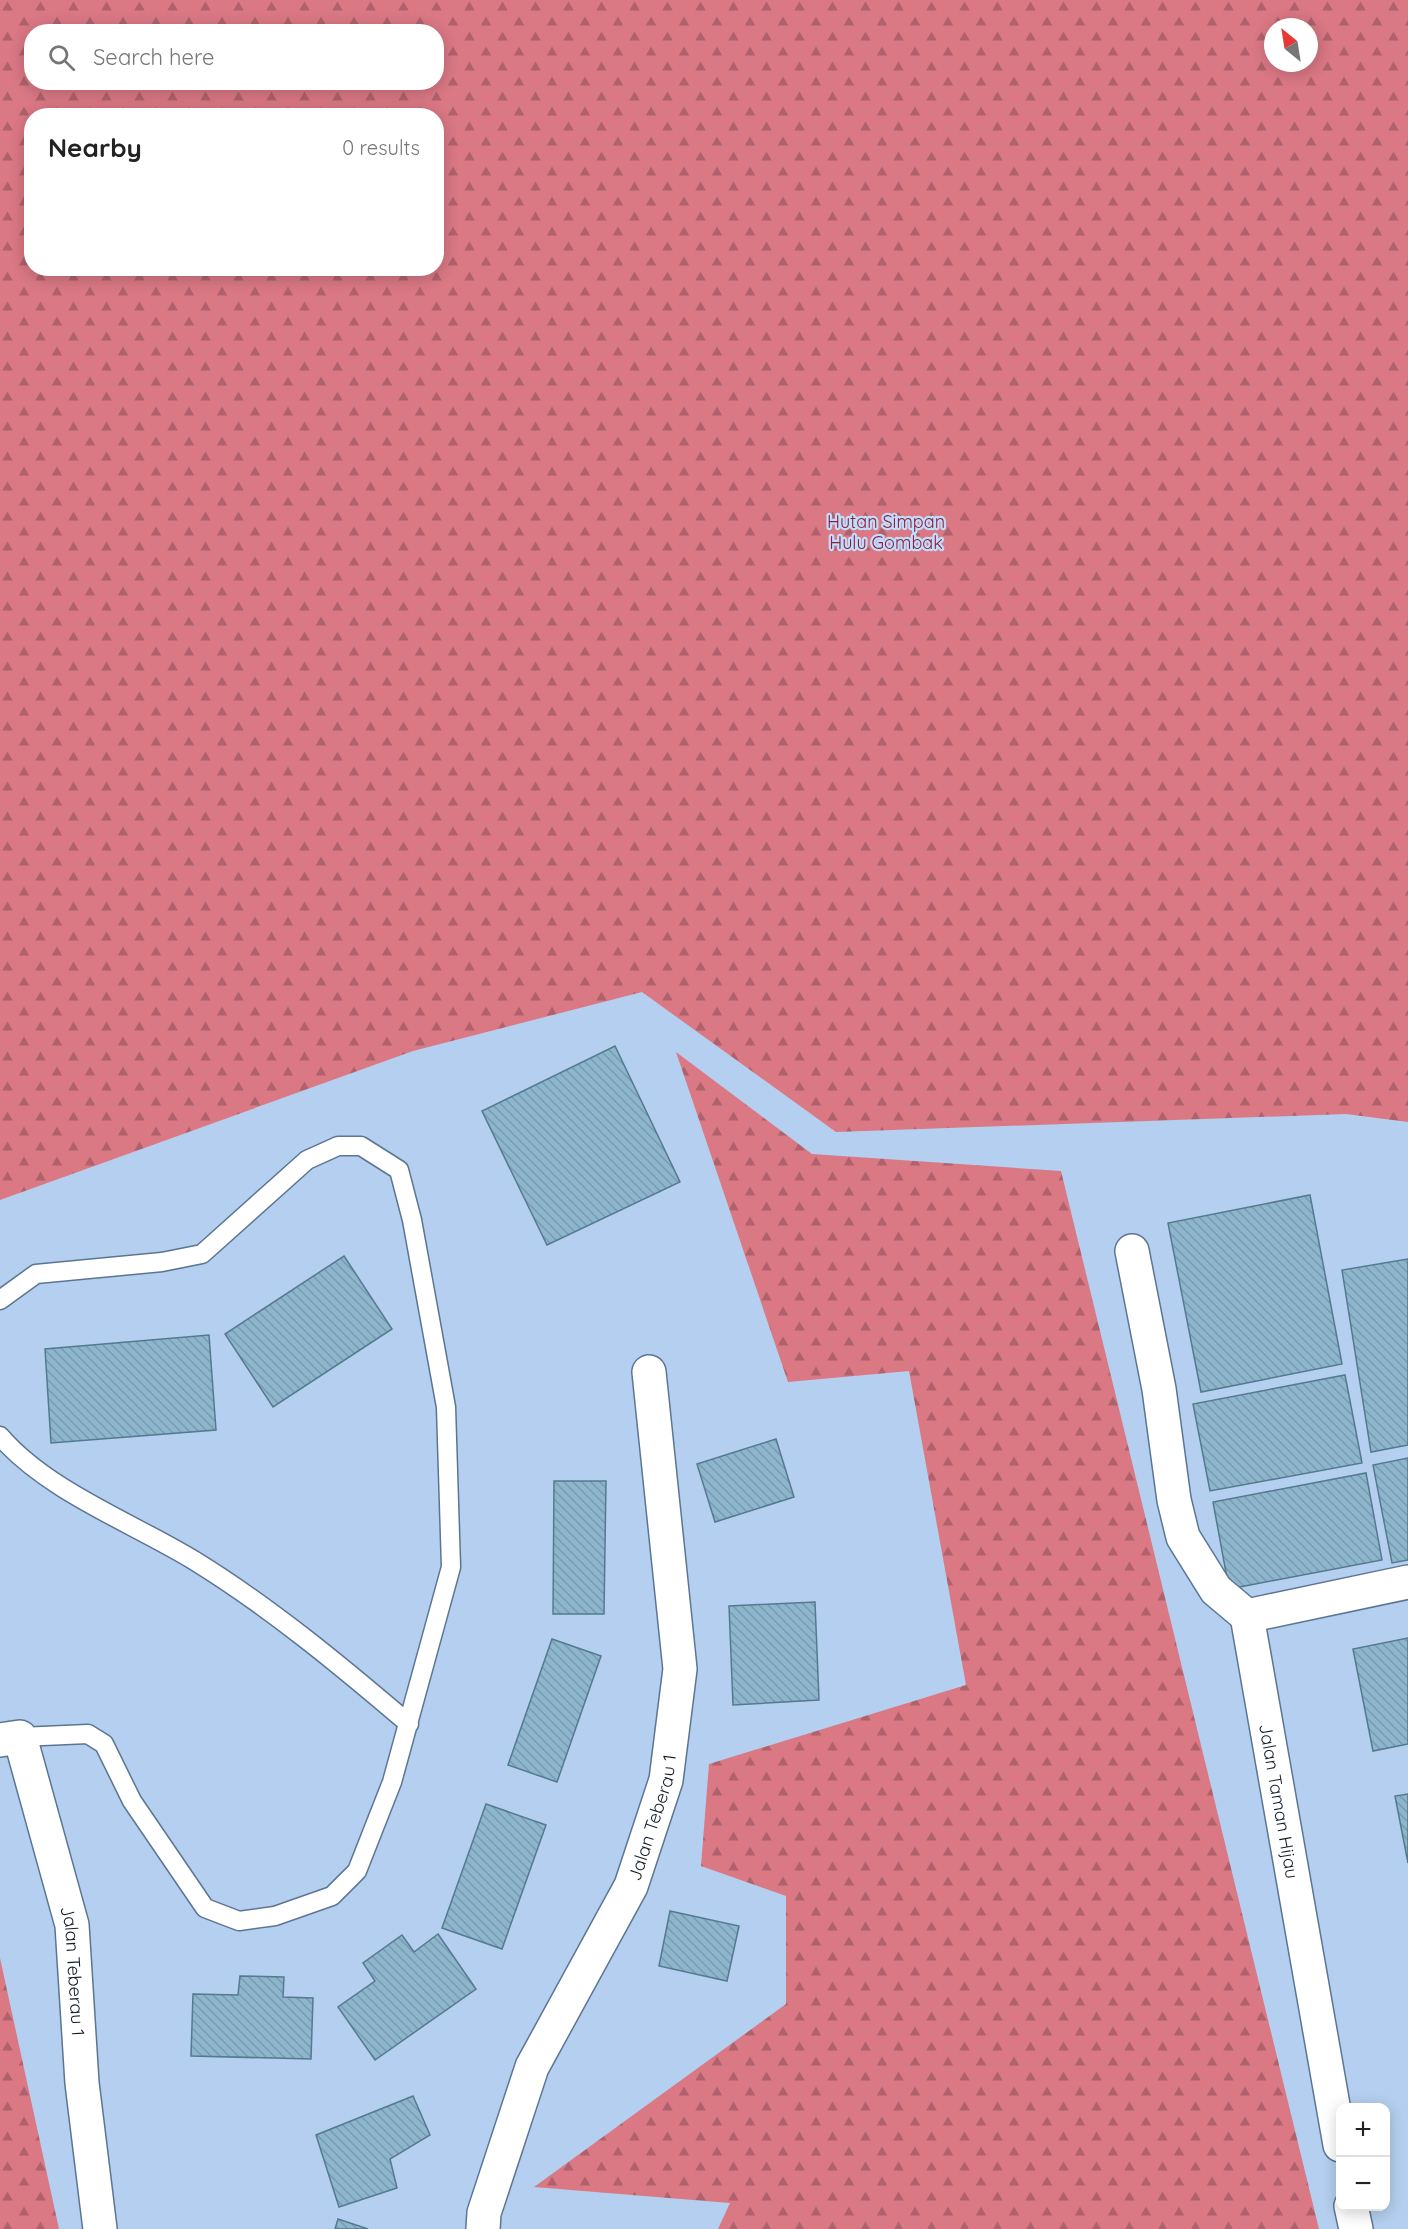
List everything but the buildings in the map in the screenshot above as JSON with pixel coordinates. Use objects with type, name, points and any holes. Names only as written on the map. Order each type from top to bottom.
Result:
[{"type":"street","points":[[1132,1251],[1159,1389],[1174,1500],[1183,1537],[1216,1590],[1247,1616],[1408,1582]]},
{"type":"street","name":"Jalan Teberau 1","points":[[483,2229],[484,2213],[532,2067],[631,1886],[666,1780],[680,1669],[649,1372]]},
{"type":"street","name":"Jalan Taman Hijau","points":[[1247,1616],[1336,2117]]},
{"type":"street","name":"Jalan Teberau 1","points":[[10,1738],[72,1925],[82,2083],[100,2229]]},
{"type":"street","points":[[1352,2211],[1356,2229]]},
{"type":"lane","points":[[0,1300],[36,1274],[162,1262],[202,1254],[307,1160],[338,1146],[361,1146],[399,1170],[412,1220],[446,1407],[451,1567],[392,1782],[357,1871],[332,1896],[275,1916],[239,1922],[205,1908],[132,1801],[104,1744],[88,1734],[10,1738]]},
{"type":"lane","points":[[0,1436],[19,1459],[97,1507],[195,1561],[276,1616],[409,1724]]},
{"type":"green space","name":"Hutan Simpan Hulu Gombak","points":[[0,0],[1408,0],[1408,1122],[1346,1114],[836,1132],[642,992],[413,1051],[0,1200]]},
{"type":"green space","points":[[676,1052],[812,1154],[1061,1171],[1319,2229],[718,2229],[730,2203],[534,2187],[786,2004],[786,1896],[701,1866],[709,1764],[966,1685],[909,1371],[788,1382]]},
{"type":"green space","points":[[0,1958],[59,2229],[0,2229]]}]
